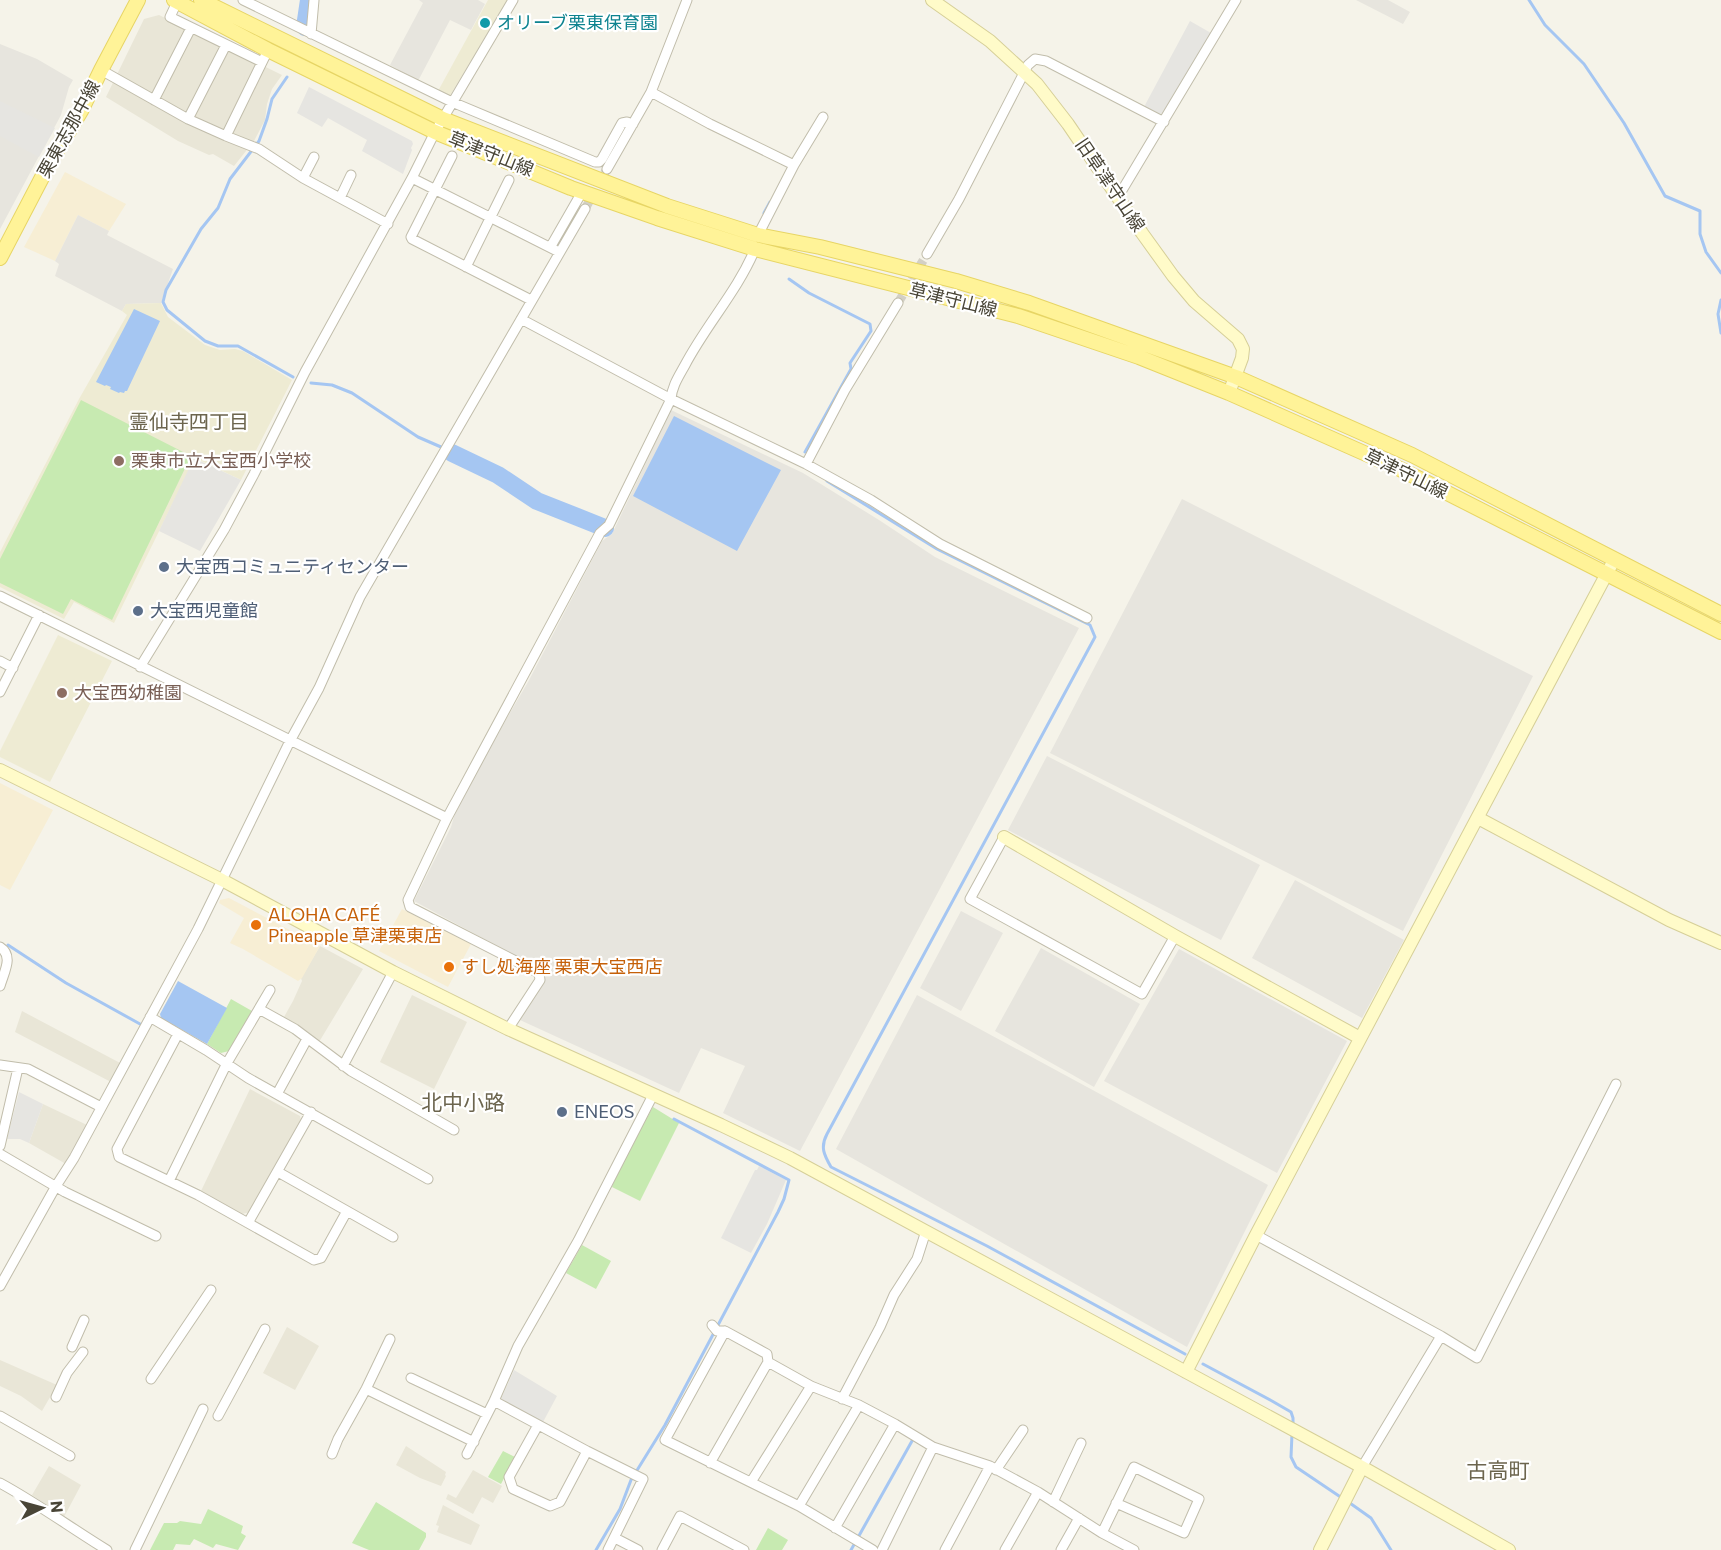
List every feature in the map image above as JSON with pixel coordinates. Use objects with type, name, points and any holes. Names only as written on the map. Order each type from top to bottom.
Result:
[{"type":"main road","name":"栗東志那中線","points":[[0,258],[5,237],[81,111],[138,0]]},
{"type":"main road","name":"草津守山線","points":[[201,0],[443,119],[667,206],[758,235],[865,258],[1029,303],[1236,377],[1412,455],[1721,614]]},
{"type":"main road","name":"草津守山線","points":[[176,1],[265,56],[435,132],[582,192],[755,249],[1018,316],[1139,357],[1229,393],[1400,469],[1721,632]]},
{"type":"street","points":[[243,0],[452,102],[595,162],[602,159],[622,123],[633,124]]},
{"type":"street","points":[[311,34],[314,0]]},
{"type":"street","points":[[140,666],[224,530],[305,372],[388,224],[435,132],[513,0]]},
{"type":"street","points":[[607,169],[651,92],[687,0]]},
{"type":"street","name":"旧草津守山線","points":[[932,0],[990,41],[1037,84],[1068,124],[1187,293],[1238,339],[1243,350],[1229,393]]},
{"type":"street","points":[[1118,197],[1236,0]]},
{"type":"street","points":[[176,1],[170,17],[226,45],[265,56],[226,136]]},
{"type":"street","points":[[154,100],[191,28]]},
{"type":"street","points":[[188,118],[226,45]]},
{"type":"street","points":[[927,254],[959,199],[1028,64],[1035,59],[1046,62],[1164,122]]},
{"type":"street","points":[[101,70],[188,118],[259,149],[303,178],[388,224]]},
{"type":"street","points":[[651,92],[794,165]]},
{"type":"street","points":[[758,235],[794,165],[823,117]]},
{"type":"street","points":[[452,156],[412,239],[531,300]]},
{"type":"street","points":[[303,178],[314,157]]},
{"type":"street","points":[[339,198],[351,175]]},
{"type":"street","points":[[412,178],[555,249]]},
{"type":"street","points":[[465,267],[509,180]]},
{"type":"street","points":[[0,1285],[74,1158],[198,929],[290,741],[319,688],[360,597],[521,319],[582,192]]},
{"type":"street","points":[[555,249],[585,209]]},
{"type":"street","points":[[508,1029],[540,980],[539,973],[410,908],[408,900],[447,818],[600,533],[609,525],[671,399],[671,390],[755,249]]},
{"type":"street","points":[[806,464],[845,390],[898,303]]},
{"type":"street","points":[[521,319],[671,399],[806,464],[871,500],[940,544],[1087,618]]},
{"type":"street","points":[[1186,1372],[1256,1235],[1614,560]]},
{"type":"street","points":[[0,596],[447,818]]},
{"type":"street","points":[[0,692],[39,615]]},
{"type":"street","points":[[0,661],[13,668]]},
{"type":"street","points":[[0,770],[222,880],[393,972],[508,1029],[790,1158],[1362,1467],[1502,1548]]},
{"type":"street","points":[[1478,818],[1669,920],[1721,943]]},
{"type":"street","points":[[1175,936],[1142,994],[970,899],[1004,837],[1175,936],[1360,1038]]},
{"type":"street","points":[[0,947],[9,957],[0,986]]},
{"type":"street","points":[[343,1066],[393,972]]},
{"type":"street","points":[[170,1182],[227,1063],[270,990]]},
{"type":"street","points":[[259,1009],[295,1029],[343,1066],[454,1130]]},
{"type":"street","points":[[150,1017],[248,1078],[428,1179]]},
{"type":"street","points":[[178,1034],[117,1149],[119,1157],[198,1195],[314,1260],[321,1258],[347,1211]]},
{"type":"street","points":[[277,1094],[307,1039]]},
{"type":"street","points":[[0,1065],[28,1069],[101,1107]]},
{"type":"street","points":[[0,1146],[18,1068]]},
{"type":"street","points":[[1256,1235],[1477,1358],[1616,1084]]},
{"type":"street","points":[[467,1454],[518,1347],[578,1241],[653,1095]]},
{"type":"street","points":[[248,1224],[310,1112]]},
{"type":"street","points":[[0,1154],[65,1192],[156,1236]]},
{"type":"street","points":[[278,1172],[393,1237]]},
{"type":"street","points":[[842,1399],[894,1295],[917,1259],[926,1231]]},
{"type":"street","points":[[151,1379],[211,1290]]},
{"type":"street","points":[[72,1347],[84,1320]]},
{"type":"street","points":[[218,1416],[265,1329]]},
{"type":"street","points":[[710,1463],[768,1362],[767,1354],[718,1329],[665,1440],[710,1463],[799,1506],[873,1550]]},
{"type":"street","points":[[1320,1550],[1362,1467],[1441,1336]]},
{"type":"street","points":[[332,1454],[390,1339]]},
{"type":"street","points":[[56,1397],[67,1373],[83,1352]]},
{"type":"street","points":[[768,1362],[810,1386],[859,1405],[933,1447],[993,1468],[1038,1492],[1102,1533],[1118,1546],[1134,1550]]},
{"type":"street","points":[[411,1378],[487,1414]]},
{"type":"street","points":[[751,1482],[810,1386]]},
{"type":"street","points":[[366,1389],[474,1442]]},
{"type":"street","points":[[494,1401],[643,1479],[608,1550]]},
{"type":"street","points":[[799,1506],[859,1405]]},
{"type":"street","points":[[135,1550],[203,1409]]},
{"type":"street","points":[[0,1416],[70,1456]]},
{"type":"street","points":[[835,1528],[895,1424]]},
{"type":"street","points":[[538,1425],[509,1477],[513,1489],[550,1506],[560,1502],[586,1451]]},
{"type":"street","points":[[945,1550],[993,1468],[1023,1430]]},
{"type":"street","points":[[1053,1502],[1081,1443]]},
{"type":"street","points":[[882,1550],[933,1447]]},
{"type":"street","points":[[1102,1533],[1116,1503],[1134,1467],[1199,1498],[1184,1533],[1116,1503]]},
{"type":"street","points":[[0,1483],[31,1500],[60,1522],[107,1550]]},
{"type":"street","points":[[1005,1550],[1038,1492]]},
{"type":"street","points":[[662,1550],[680,1516],[744,1550]]},
{"type":"street","points":[[1061,1550],[1079,1518]]},
{"type":"street","points":[[615,1538],[638,1550]]},
{"type":"shaded area","points":[[419,0],[478,0],[485,4],[471,30],[450,20],[418,81],[390,65],[423,3]]},
{"type":"shaded area","points":[[488,0],[508,0],[449,97],[438,91]]},
{"type":"shaded area","points":[[1356,0],[1388,0],[1410,12],[1403,24]]},
{"type":"shaded area","points":[[159,15],[282,75],[272,89],[265,120],[254,141],[234,166],[213,154],[209,155],[178,141],[106,97],[144,19]]},
{"type":"shaded area","points":[[1190,21],[1211,33],[1164,113],[1159,114],[1144,107]]},
{"type":"shaded area","points":[[0,44],[37,59],[73,80],[61,115],[0,229]]},
{"type":"shaded area","points":[[309,87],[412,141],[412,150],[403,174],[362,151],[367,140],[328,118],[322,127],[297,113]]},
{"type":"shaded area","points":[[0,101],[55,128],[39,157],[0,136]]},
{"type":"shaded area","points":[[65,172],[126,204],[109,231],[78,215],[55,261],[24,247]]},
{"type":"shaded area","points":[[78,215],[109,231],[107,235],[173,269],[161,303],[126,304],[122,311],[55,276],[59,264],[55,261]]},
{"type":"shaded area","name":"栗東市立大宝西小学校","points":[[161,303],[168,317],[205,345],[220,350],[243,351],[292,380],[241,480],[195,458],[114,623],[74,602],[64,619],[0,587],[0,552],[79,399],[127,315],[122,311],[126,304]]},
{"type":"shaded area","points":[[671,410],[803,473],[935,557],[1079,628],[800,1151],[723,1113],[745,1066],[701,1048],[679,1093],[520,1020],[547,973],[414,901],[451,827],[459,800],[528,682],[602,541],[612,534]]},
{"type":"shaded area","points":[[194,458],[241,480],[200,551],[159,531]]},
{"type":"shaded area","points":[[1182,499],[1533,676],[1403,931],[1050,753]]},
{"type":"shaded area","name":"大宝西幼稚園","points":[[58,635],[112,661],[50,782],[0,757],[0,751]]},
{"type":"shaded area","points":[[1047,756],[1260,865],[1221,940],[1008,830]]},
{"type":"shaded area","points":[[0,783],[53,810],[10,890],[0,885]]},
{"type":"shaded area","points":[[1295,880],[1404,940],[1362,1018],[1252,958]]},
{"type":"shaded area","points":[[229,898],[320,946],[302,978],[298,981],[230,943],[244,918],[219,903],[220,900]]},
{"type":"shaded area","points":[[402,909],[471,944],[448,987],[379,951]]},
{"type":"shaded area","points":[[961,911],[1003,933],[961,1011],[920,988]]},
{"type":"shaded area","points":[[320,946],[363,969],[319,1042],[284,1017],[302,981],[301,978]]},
{"type":"shaded area","points":[[1041,948],[1140,1004],[1094,1087],[995,1031]]},
{"type":"shaded area","points":[[1179,949],[1347,1041],[1277,1173],[1104,1081]]},
{"type":"shaded area","points":[[412,995],[467,1022],[434,1089],[380,1062]]},
{"type":"shaded area","points":[[917,995],[1268,1185],[1187,1347],[836,1149]]},
{"type":"shaded area","points":[[22,1011],[122,1064],[111,1082],[15,1032]]},
{"type":"shaded area","points":[[250,1089],[300,1116],[301,1120],[250,1212],[242,1214],[201,1191]]},
{"type":"shaded area","points":[[19,1092],[43,1104],[29,1143],[20,1139],[7,1139]]},
{"type":"shaded area","points":[[43,1104],[87,1125],[66,1164],[29,1143]]},
{"type":"shaded area","points":[[759,1166],[786,1180],[767,1224],[751,1253],[721,1238]]},
{"type":"shaded area","points":[[287,1327],[319,1346],[295,1390],[263,1373]]},
{"type":"shaded area","points":[[0,1360],[57,1385],[42,1411],[21,1396],[0,1386]]},
{"type":"shaded area","points":[[514,1370],[557,1396],[543,1422],[501,1399]]},
{"type":"shaded area","points":[[406,1446],[446,1472],[441,1486],[396,1465]]},
{"type":"shaded area","points":[[49,1466],[81,1485],[64,1517],[32,1495]]},
{"type":"shaded area","points":[[473,1470],[502,1486],[493,1503],[482,1497],[473,1514],[446,1499],[448,1494],[456,1498]]},
{"type":"shaded area","points":[[443,1505],[480,1525],[471,1545],[437,1532],[439,1526],[436,1525]]},
{"type":"green space","points":[[81,400],[191,456],[112,620],[71,599],[63,614],[0,583],[0,559]]},
{"type":"green space","points":[[231,999],[252,1011],[229,1051],[221,1053],[207,1044]]},
{"type":"green space","points":[[653,1107],[679,1123],[640,1201],[612,1187],[616,1172]]},
{"type":"green space","points":[[582,1245],[611,1261],[596,1289],[566,1273]]},
{"type":"green space","points":[[503,1451],[515,1457],[501,1484],[488,1477]]},
{"type":"green space","points":[[376,1502],[426,1533],[419,1550],[369,1550],[352,1543]]},
{"type":"green space","points":[[208,1509],[243,1526],[241,1533],[246,1536],[238,1550],[216,1544],[213,1548],[194,1539],[190,1545],[176,1544],[173,1550],[150,1550],[164,1523],[180,1521],[201,1524]]},
{"type":"green space","points":[[768,1528],[788,1540],[782,1550],[756,1550]]},
{"type":"water","points":[[134,309],[160,321],[127,391],[119,393],[110,389],[111,387],[96,382]]},
{"type":"water","points":[[674,416],[781,470],[737,551],[633,496]]},
{"type":"water","points":[[178,981],[227,1008],[207,1044],[161,1018],[160,1014]]},
{"type":"waterway","points":[[305,27],[309,0]]},
{"type":"waterway","points":[[1529,0],[1545,25],[1584,64],[1624,123],[1665,196],[1700,211],[1700,234],[1706,252],[1721,273]]},
{"type":"waterway","points":[[287,77],[272,99],[259,141],[230,179],[218,208],[201,229],[166,290],[163,302],[167,310],[205,341],[218,346],[238,346],[293,377]]},
{"type":"waterway","points":[[764,213],[770,202]]},
{"type":"waterway","points":[[789,279],[809,293],[870,324],[871,331],[850,363],[851,369],[805,452]]},
{"type":"waterway","points":[[1721,300],[1718,314],[1721,333]]},
{"type":"waterway","points":[[311,383],[332,385],[352,393],[418,437],[441,447]]},
{"type":"waterway","points":[[452,453],[498,475],[537,501],[605,528]]},
{"type":"waterway","points":[[827,481],[937,549],[1090,625],[1095,637],[827,1134],[823,1147],[825,1155],[831,1167],[987,1246],[1185,1354]]},
{"type":"waterway","points":[[8,945],[66,983],[140,1024]]},
{"type":"waterway","points":[[596,1550],[620,1509],[631,1480],[665,1425],[778,1212],[789,1180],[674,1119]]},
{"type":"waterway","points":[[1203,1364],[1291,1412],[1293,1424]]},
{"type":"waterway","points":[[1292,1434],[1291,1457],[1296,1467],[1342,1498]]},
{"type":"waterway","points":[[851,1550],[912,1441]]},
{"type":"waterway","points":[[1347,1501],[1371,1518],[1391,1550]]},
{"type":"tunnel","points":[[585,209],[607,169]]},
{"type":"tunnel","points":[[898,303],[927,254]]},
{"type":"place","name":"オリーブ栗東保育園","points":[[485,23]]},
{"type":"place","name":"栗東市立大宝西小学校","points":[[119,461]]},
{"type":"place","name":"大宝西コミュニティセンター","points":[[164,567]]},
{"type":"place","name":"大宝西児童館","points":[[138,611]]},
{"type":"place","name":"大宝西幼稚園","points":[[62,693]]},
{"type":"place","name":"ALOHA CAFÉ Pineapple 草津栗東店","points":[[256,925]]},
{"type":"place","name":"すし処海座 栗東大宝西店","points":[[449,967]]},
{"type":"place","name":"ENEOS","points":[[562,1112]]},
{"type":"district","name":"霊仙寺四丁目","points":[[189,422]]},
{"type":"district","name":"北中小路","points":[[463,1103]]},
{"type":"district","name":"古高町","points":[[1498,1471]]}]
